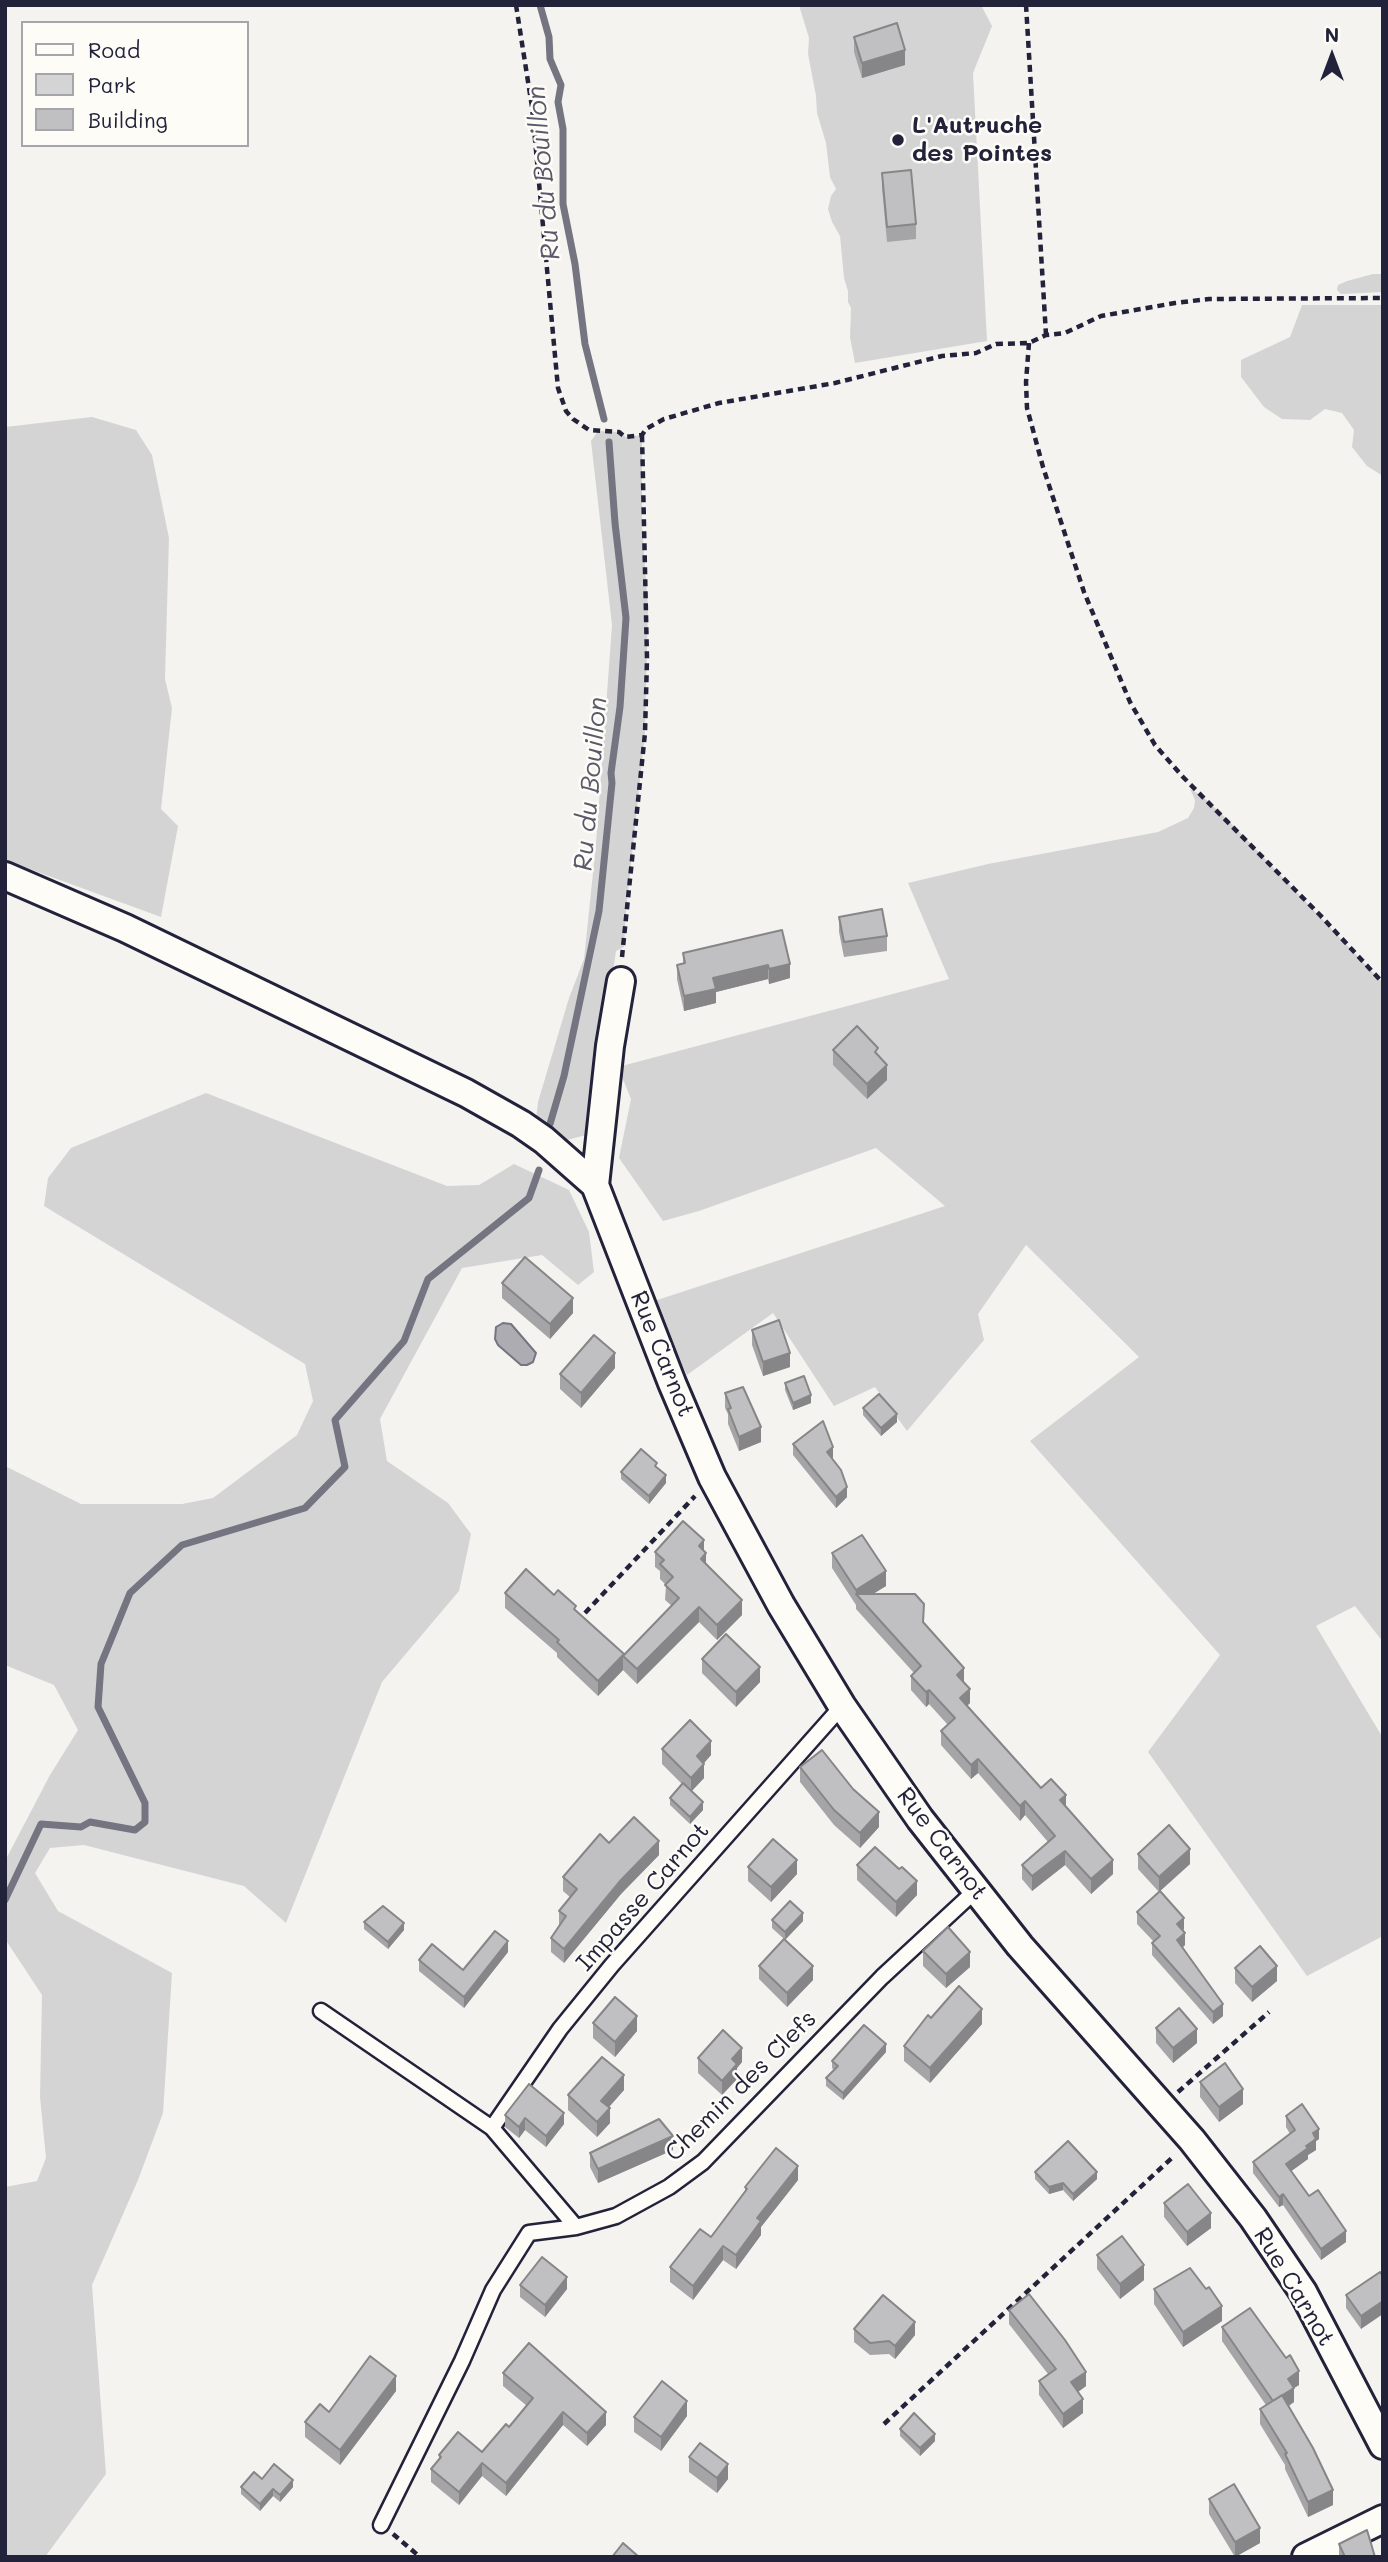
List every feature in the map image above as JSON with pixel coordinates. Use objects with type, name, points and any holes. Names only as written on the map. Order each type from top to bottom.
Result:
[{"type":"street","points":[[5,876],[125,928],[466,1093],[533,1132],[595,1185]]},
{"type":"street","points":[[595,1185],[610,1046],[621,981]]},
{"type":"street","name":"Rue Carnot","points":[[595,1185],[712,1478],[781,1605],[842,1706],[920,1819],[1020,1946],[1192,2140],[1253,2218],[1303,2292],[1383,2445]]},
{"type":"street","points":[[1306,2557],[1383,2519]]},
{"type":"lane","name":"Impasse Carnot","points":[[492,2128],[560,2029],[612,1965],[842,1706]]},
{"type":"lane","name":"Chemin des Clefs","points":[[381,2525],[494,2290],[529,2233],[576,2227],[616,2216],[669,2188],[704,2162],[881,1978],[976,1890]]},
{"type":"lane","points":[[321,2011],[492,2128],[576,2227]]},
{"type":"path","points":[[516,5],[531,107],[558,388],[573,419],[589,429],[619,432],[625,437],[642,435]]},
{"type":"path","points":[[1026,5],[1046,335]]},
{"type":"path","points":[[621,981],[645,720],[648,608],[642,526],[642,435],[646,429],[664,419],[719,403],[835,383],[942,356],[976,354],[996,344],[1029,343],[1046,335],[1065,333],[1101,316],[1186,301],[1383,298]]},
{"type":"path","points":[[1029,343],[1027,408],[1043,467],[1084,592],[1130,702],[1155,744],[1176,768],[1337,932],[1383,983]]},
{"type":"path","points":[[584,1612],[712,1478]]},
{"type":"path","points":[[1161,2106],[1269,2012]]},
{"type":"path","points":[[884,2424],[1192,2140]]},
{"type":"path","points":[[381,2525],[420,2557]]},
{"type":"green space","points":[[799,5],[981,5],[992,26],[973,73],[987,341],[855,363],[850,337],[851,308],[844,278],[840,236],[828,209],[836,189],[830,177],[826,143],[817,113],[808,54],[809,38]]},
{"type":"green space","points":[[1383,274],[1383,292],[1341,294],[1337,290],[1338,285],[1347,281]]},
{"type":"green space","points":[[1302,305],[1383,305],[1383,476],[1367,466],[1352,447],[1354,430],[1342,413],[1325,409],[1310,420],[1282,419],[1264,407],[1241,377],[1241,360],[1290,337]]},
{"type":"green space","points":[[92,417],[136,430],[152,455],[169,538],[165,679],[172,708],[161,809],[178,826],[161,917],[5,860],[5,427]]},
{"type":"green space","points":[[598,431],[619,432],[626,437],[642,435],[642,526],[648,608],[645,733],[624,947],[616,951],[590,1134],[567,1140],[550,1124],[536,1120],[538,1102],[569,998],[584,959],[596,844],[612,625],[591,441]]},
{"type":"green space","points":[[1190,789],[1201,795],[1229,821],[1383,983],[1383,1642],[1355,1606],[1316,1626],[1383,1738],[1383,1936],[1307,1976],[1148,1752],[1220,1655],[1030,1441],[1139,1357],[1026,1245],[978,1314],[984,1340],[907,1431],[875,1387],[834,1406],[773,1313],[687,1375],[651,1302],[945,1206],[876,1148],[699,1211],[663,1221],[619,1158],[631,1099],[618,1067],[949,979],[908,883],[988,864],[1158,832],[1188,818],[1195,800]]},
{"type":"green space","points":[[206,1093],[447,1186],[479,1185],[514,1164],[569,1190],[589,1232],[594,1272],[578,1285],[542,1255],[462,1268],[380,1419],[387,1461],[448,1503],[471,1534],[459,1591],[382,1682],[286,1923],[244,1886],[84,1845],[50,1848],[35,1873],[58,1911],[172,1973],[163,2113],[138,2180],[92,2285],[106,2474],[45,2557],[5,2557],[5,2187],[37,2181],[46,2158],[40,2097],[42,1995],[5,1939],[5,1861],[50,1775],[78,1730],[54,1685],[5,1665],[5,1466],[81,1504],[182,1504],[213,1498],[297,1435],[313,1401],[305,1364],[44,1206],[48,1178],[71,1148]]},
{"type":"shaded area","points":[[503,1323],[511,1324],[536,1353],[533,1362],[521,1365],[498,1345],[495,1339],[496,1327]]},
{"type":"building","points":[[897,23],[905,50],[862,63],[854,37]]},
{"type":"building","points":[[911,170],[916,224],[887,227],[882,173]]},
{"type":"building","points":[[882,909],[887,936],[844,942],[839,917]]},
{"type":"building","points":[[782,930],[790,964],[769,969],[768,965],[713,978],[716,989],[684,996],[677,965],[685,963],[683,953]]},
{"type":"building","points":[[857,1026],[878,1048],[875,1052],[887,1065],[867,1084],[833,1050]]},
{"type":"building","points":[[525,1257],[573,1298],[550,1324],[502,1283]]},
{"type":"building","points":[[779,1320],[790,1353],[763,1362],[752,1330]]},
{"type":"building","points":[[594,1335],[615,1353],[581,1393],[560,1374]]},
{"type":"building","points":[[804,1376],[811,1395],[793,1403],[785,1383]]},
{"type":"building","points":[[743,1387],[761,1427],[739,1437],[725,1393]]},
{"type":"building","points":[[879,1394],[897,1414],[881,1428],[863,1408]]},
{"type":"building","points":[[823,1421],[833,1447],[827,1452],[841,1470],[847,1487],[836,1497],[793,1444]]},
{"type":"building","points":[[641,1449],[666,1475],[649,1496],[621,1472]]},
{"type":"building","points":[[683,1521],[704,1540],[699,1546],[706,1553],[701,1559],[742,1600],[717,1625],[699,1607],[637,1669],[623,1656],[679,1598],[665,1585],[673,1577],[660,1564],[664,1560],[655,1552]]},
{"type":"building","points":[[862,1535],[886,1571],[856,1590],[832,1553]]},
{"type":"building","points":[[526,1569],[554,1595],[558,1590],[576,1606],[574,1609],[624,1654],[598,1681],[557,1642],[559,1640],[505,1593]]},
{"type":"building","points":[[856,1594],[915,1594],[924,1604],[923,1622],[964,1668],[957,1675],[970,1689],[960,1698],[1041,1788],[1051,1779],[1066,1795],[1060,1800],[1113,1860],[1091,1879],[1065,1851],[1032,1876],[1022,1865],[1055,1836],[1025,1801],[1020,1806],[978,1759],[971,1765],[941,1731],[955,1718],[929,1690],[926,1692],[911,1676],[921,1666]]},
{"type":"building","points":[[726,1634],[760,1667],[736,1692],[702,1659]]},
{"type":"building","points":[[690,1720],[711,1741],[697,1756],[704,1764],[691,1778],[662,1749]]},
{"type":"building","points":[[822,1750],[853,1789],[879,1812],[860,1833],[834,1810],[800,1767]]},
{"type":"building","points":[[683,1783],[703,1802],[690,1817],[670,1798]]},
{"type":"building","points":[[634,1817],[659,1841],[621,1880],[564,1949],[551,1938],[566,1916],[559,1911],[577,1889],[563,1877],[600,1834],[609,1843]]},
{"type":"building","points":[[1169,1825],[1190,1849],[1159,1877],[1138,1854]]},
{"type":"building","points":[[773,1839],[797,1860],[771,1887],[748,1867]]},
{"type":"building","points":[[875,1847],[917,1881],[896,1902],[857,1865]]},
{"type":"building","points":[[1160,1891],[1184,1918],[1177,1924],[1185,1933],[1177,1940],[1223,2004],[1213,2012],[1152,1943],[1160,1936],[1137,1912]]},
{"type":"building","points":[[790,1901],[803,1913],[785,1932],[772,1920]]},
{"type":"building","points":[[383,1906],[404,1923],[388,1942],[364,1922]]},
{"type":"building","points":[[948,1927],[970,1952],[946,1974],[923,1951]]},
{"type":"building","points":[[495,1931],[508,1941],[464,1997],[419,1960],[432,1944],[463,1970]]},
{"type":"building","points":[[784,1939],[813,1966],[787,1993],[759,1966]]},
{"type":"building","points":[[1260,1946],[1277,1966],[1252,1987],[1235,1968]]},
{"type":"building","points":[[959,1986],[982,2009],[930,2068],[904,2046],[928,2015],[931,2018]]},
{"type":"building","points":[[615,1997],[637,2016],[615,2042],[593,2023]]},
{"type":"building","points":[[1179,2008],[1197,2029],[1173,2048],[1156,2028]]},
{"type":"building","points":[[864,2025],[886,2044],[843,2093],[826,2078],[838,2066],[832,2061]]},
{"type":"building","points":[[723,2030],[742,2048],[732,2059],[737,2064],[722,2081],[698,2058]]},
{"type":"building","points":[[602,2057],[624,2075],[601,2101],[610,2108],[597,2122],[568,2095]]},
{"type":"building","points":[[1225,2063],[1243,2089],[1219,2107],[1200,2082]]},
{"type":"building","points":[[529,2084],[564,2113],[546,2136],[525,2118],[519,2127],[505,2115]]},
{"type":"building","points":[[1302,2104],[1319,2129],[1313,2133],[1316,2139],[1306,2146],[1308,2148],[1286,2164],[1309,2196],[1318,2190],[1346,2231],[1321,2249],[1283,2194],[1279,2197],[1253,2162],[1295,2130],[1286,2116]]},
{"type":"building","points":[[659,2119],[673,2136],[598,2169],[590,2153]]},
{"type":"building","points":[[1068,2141],[1097,2172],[1073,2194],[1063,2183],[1049,2187],[1035,2172]]},
{"type":"building","points":[[776,2148],[798,2166],[757,2218],[761,2221],[736,2255],[723,2246],[693,2286],[670,2267],[700,2229],[711,2237]]},
{"type":"building","points":[[1188,2184],[1211,2213],[1187,2232],[1164,2203]]},
{"type":"building","points":[[1122,2236],[1144,2265],[1120,2284],[1097,2255]]},
{"type":"building","points":[[542,2257],[567,2277],[545,2305],[520,2285]]},
{"type":"building","points":[[1190,2268],[1206,2289],[1209,2287],[1222,2306],[1183,2332],[1154,2289]]},
{"type":"building","points":[[1380,2272],[1383,2276],[1383,2301],[1361,2316],[1346,2295]]},
{"type":"building","points":[[1029,2294],[1086,2372],[1071,2382],[1083,2399],[1063,2414],[1039,2381],[1056,2369],[1009,2310]]},
{"type":"building","points":[[883,2295],[915,2322],[895,2346],[889,2341],[870,2343],[854,2329]]},
{"type":"building","points":[[1250,2308],[1286,2358],[1290,2355],[1299,2371],[1288,2379],[1294,2388],[1273,2401],[1222,2327]]},
{"type":"building","points":[[529,2343],[606,2412],[587,2433],[563,2412],[506,2483],[482,2463],[459,2492],[431,2469],[458,2432],[482,2452],[506,2424],[509,2427],[533,2398],[503,2373]]},
{"type":"building","points":[[370,2356],[396,2376],[340,2450],[305,2422],[320,2404],[329,2412]]},
{"type":"building","points":[[662,2381],[687,2401],[661,2437],[634,2417]]},
{"type":"building","points":[[1282,2395],[1313,2448],[1333,2490],[1308,2502],[1285,2454],[1287,2453],[1260,2409]]},
{"type":"building","points":[[914,2413],[935,2434],[920,2448],[900,2429]]},
{"type":"building","points":[[700,2443],[728,2464],[717,2478],[689,2457]]},
{"type":"building","points":[[274,2464],[293,2480],[280,2495],[273,2489],[260,2504],[241,2487],[254,2472],[262,2479]]},
{"type":"building","points":[[1234,2484],[1260,2528],[1235,2542],[1209,2499]]},
{"type":"building","points":[[1367,2530],[1375,2557],[1345,2557],[1339,2544]]},
{"type":"building","points":[[623,2543],[639,2557],[612,2557]]},
{"type":"waterway","name":"Ru du Bouillon","points":[[540,5],[549,37],[550,59],[561,85],[558,102],[563,129],[563,204],[575,264],[585,344],[604,419]]},
{"type":"waterway","name":"Ru du Bouillon","points":[[550,1124],[564,1076],[599,911],[611,773],[620,707],[626,618],[609,442]]},
{"type":"waterway","name":"Ru du Bouillon","points":[[5,1900],[41,1824],[81,1827],[90,1822],[135,1830],[145,1822],[145,1803],[98,1707],[101,1664],[130,1593],[182,1545],[305,1508],[345,1467],[335,1420],[404,1341],[428,1279],[529,1198],[539,1170]]},
{"type":"place","name":"L'Autruche des Pointes","points":[[898,140]]}]
